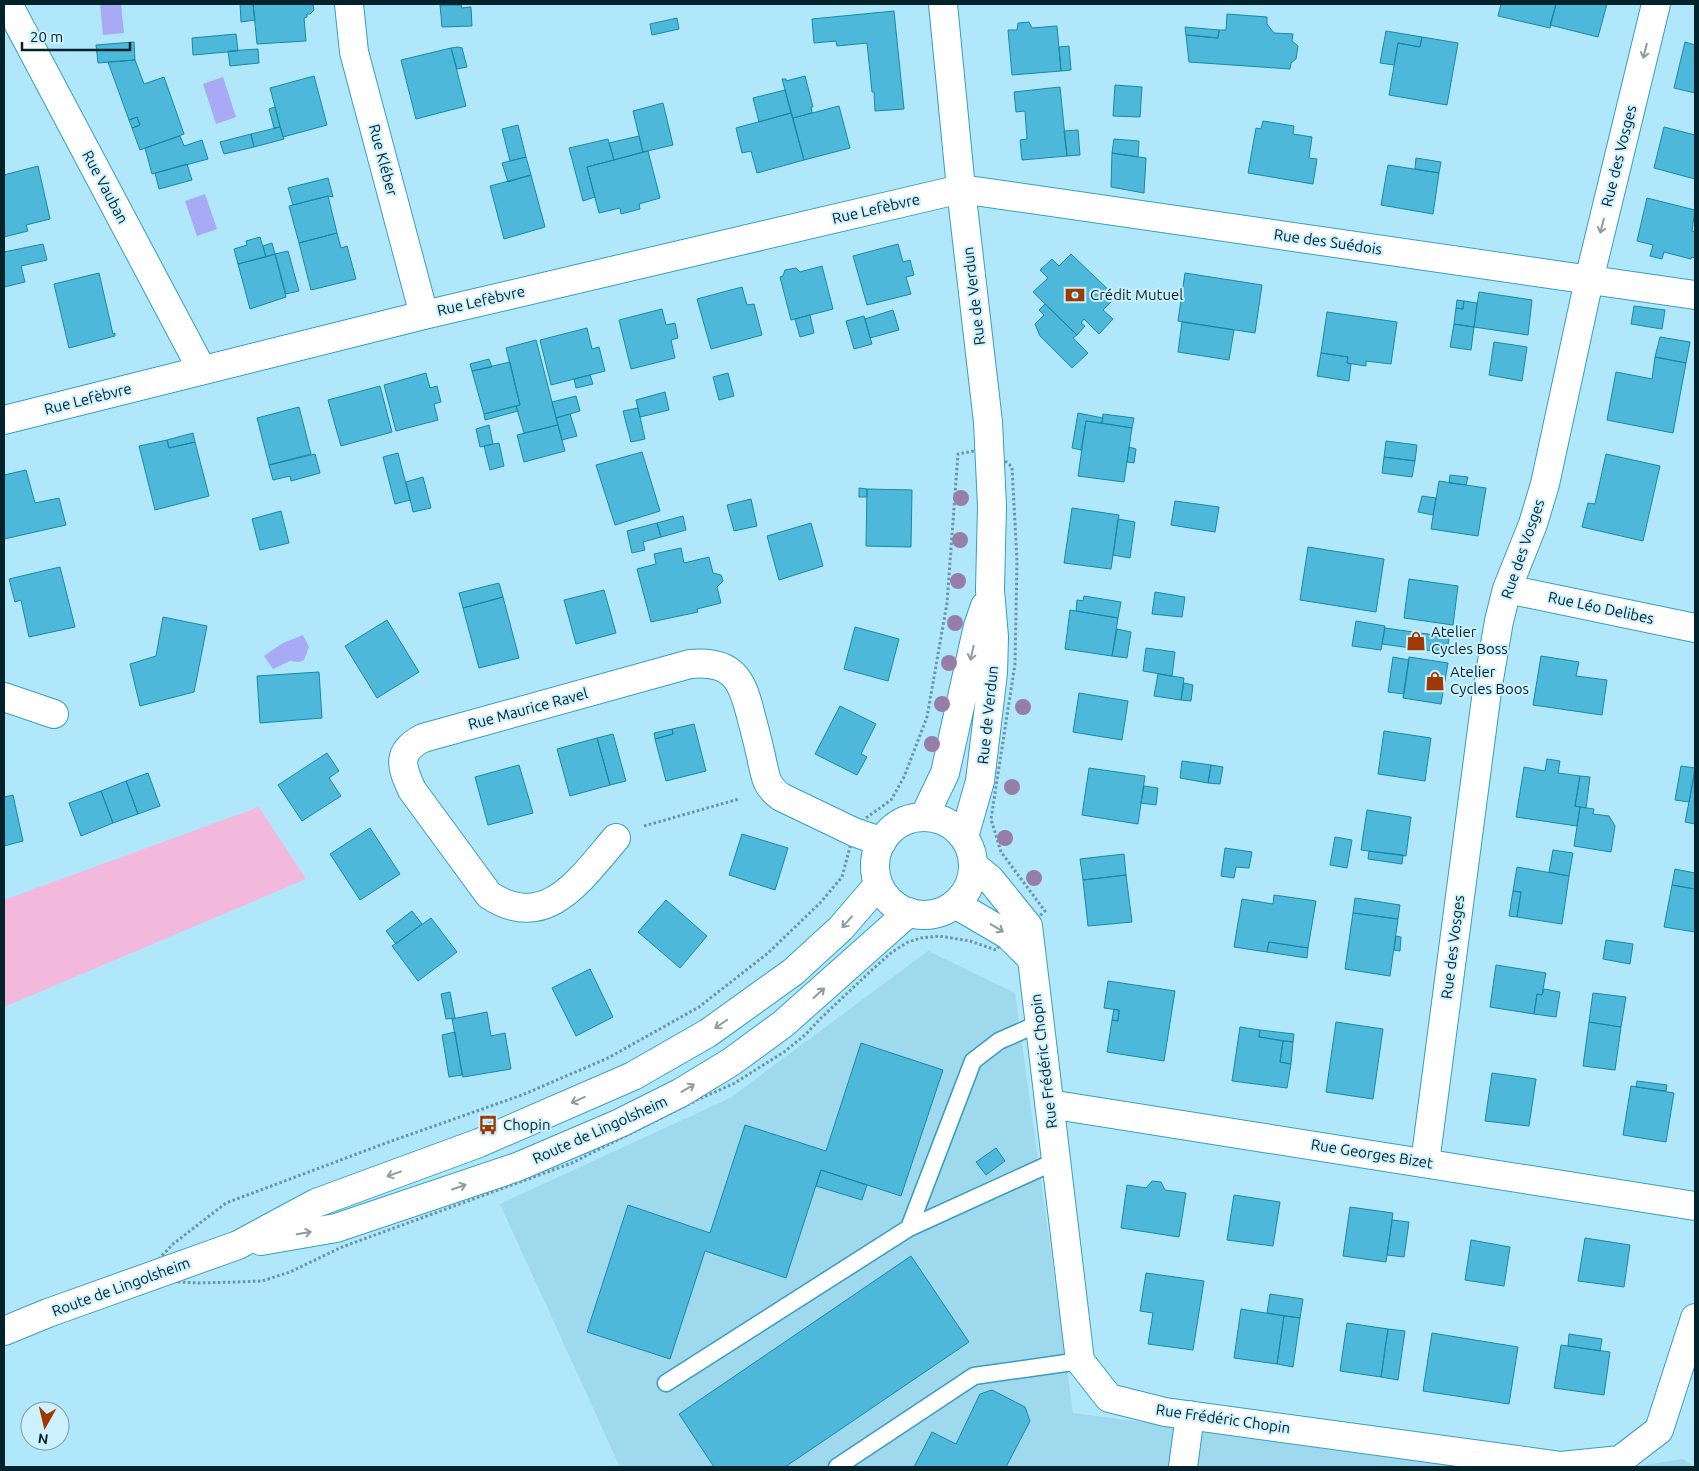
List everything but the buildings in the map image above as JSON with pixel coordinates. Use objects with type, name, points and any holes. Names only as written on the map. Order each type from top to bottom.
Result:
[{"type":"street","name":"Rue Vauban","points":[[8,4],[202,370]]},
{"type":"street","name":"Rue Kléber","points":[[349,4],[354,52],[424,315]]},
{"type":"street","name":"Rue de Verdun","points":[[943,4],[961,189],[990,448],[992,506],[990,590],[994,636],[994,673],[980,781],[964,837]]},
{"type":"street","name":"Rue des Vosges","points":[[1425,1162],[1487,691],[1499,621],[1507,589],[1533,524],[1545,484],[1589,280],[1656,4]]},
{"type":"street","name":"Rue Lefèbvre","points":[[4,420],[424,315],[961,189]]},
{"type":"street","name":"Rue des Suédois","points":[[961,189],[1695,295]]},
{"type":"street","name":"Rue Léo Delibes","points":[[1507,589],[1695,628]]},
{"type":"street","name":"Rue de Verdun","points":[[924,817],[945,773],[978,626],[990,590]]},
{"type":"street","name":"Rue Maurice Ravel","points":[[616,838],[563,896],[536,907],[521,908],[503,904],[489,895],[412,790],[404,770],[404,754],[411,744],[422,738],[690,664],[714,664],[728,670],[739,680],[746,694],[771,790]]},
{"type":"street","points":[[4,697],[54,714]]},
{"type":"street","points":[[771,790],[781,797],[854,832],[882,842]]},
{"type":"street","points":[[912,818],[940,819],[953,826],[964,837],[971,850],[973,865],[971,880],[966,893],[956,904],[941,912],[925,915],[909,912],[895,905],[878,885],[875,867],[876,854],[890,831],[900,824],[912,818]]},
{"type":"street","name":"Rue Frédéric Chopin","points":[[973,865],[990,879],[1028,926],[1080,1361],[1109,1398],[1165,1412],[1561,1466],[1620,1460],[1659,1430],[1695,1318]]},
{"type":"street","name":"Route de Lingolsheim","points":[[4,1331],[238,1244],[316,1203],[479,1143],[632,1076],[708,1033],[793,972],[841,928],[878,885]]},
{"type":"street","points":[[956,904],[1008,935],[1032,959]]},
{"type":"street","name":"Route de Lingolsheim","points":[[238,1244],[336,1228],[516,1167],[620,1123],[689,1088],[731,1062],[783,1024],[909,912]]},
{"type":"street","name":"Rue Georges Bizet","points":[[1049,1104],[1695,1206]]},
{"type":"street","points":[[1182,1467],[1190,1415]]},
{"type":"lane","points":[[909,1228],[973,1061],[999,1041],[1040,1023]]},
{"type":"lane","points":[[666,1384],[909,1228],[1056,1161]]},
{"type":"lane","points":[[837,1467],[974,1376],[1080,1361]]},
{"type":"path","points":[[866,818],[892,800],[904,777],[927,718],[947,603],[958,454],[990,448]]},
{"type":"path","points":[[616,838],[641,827],[771,790]]},
{"type":"path","points":[[139,1280],[173,1244],[226,1203],[386,1143],[522,1095],[608,1058],[699,1007],[768,953],[820,903],[842,877],[848,856]]},
{"type":"shaded area","points":[[259,807],[306,879],[4,1007],[4,900]]},
{"type":"shaded area","points":[[928,951],[1015,993],[1073,1413],[1478,1467],[620,1467],[500,1204],[730,1098]]},
{"type":"shaded area","points":[[1683,1459],[1695,1467],[1631,1467]]},
{"type":"water","points":[[100,4],[121,4],[124,33],[103,35]]},
{"type":"water","points":[[223,77],[236,117],[216,124],[203,84]]},
{"type":"water","points":[[205,194],[217,229],[197,236],[185,201]]},
{"type":"water","points":[[303,635],[309,647],[304,660],[299,662],[290,661],[273,669],[264,656],[283,643]]},
{"type":"place","name":"Crédit Mutuel","points":[[1075,295]]},
{"type":"place","name":"Atelier Cycles Boss","points":[[1416,641]]},
{"type":"place","name":"Atelier Cycles Boos","points":[[1435,681]]},
{"type":"place","name":"Chopin","points":[[488,1125]]}]
